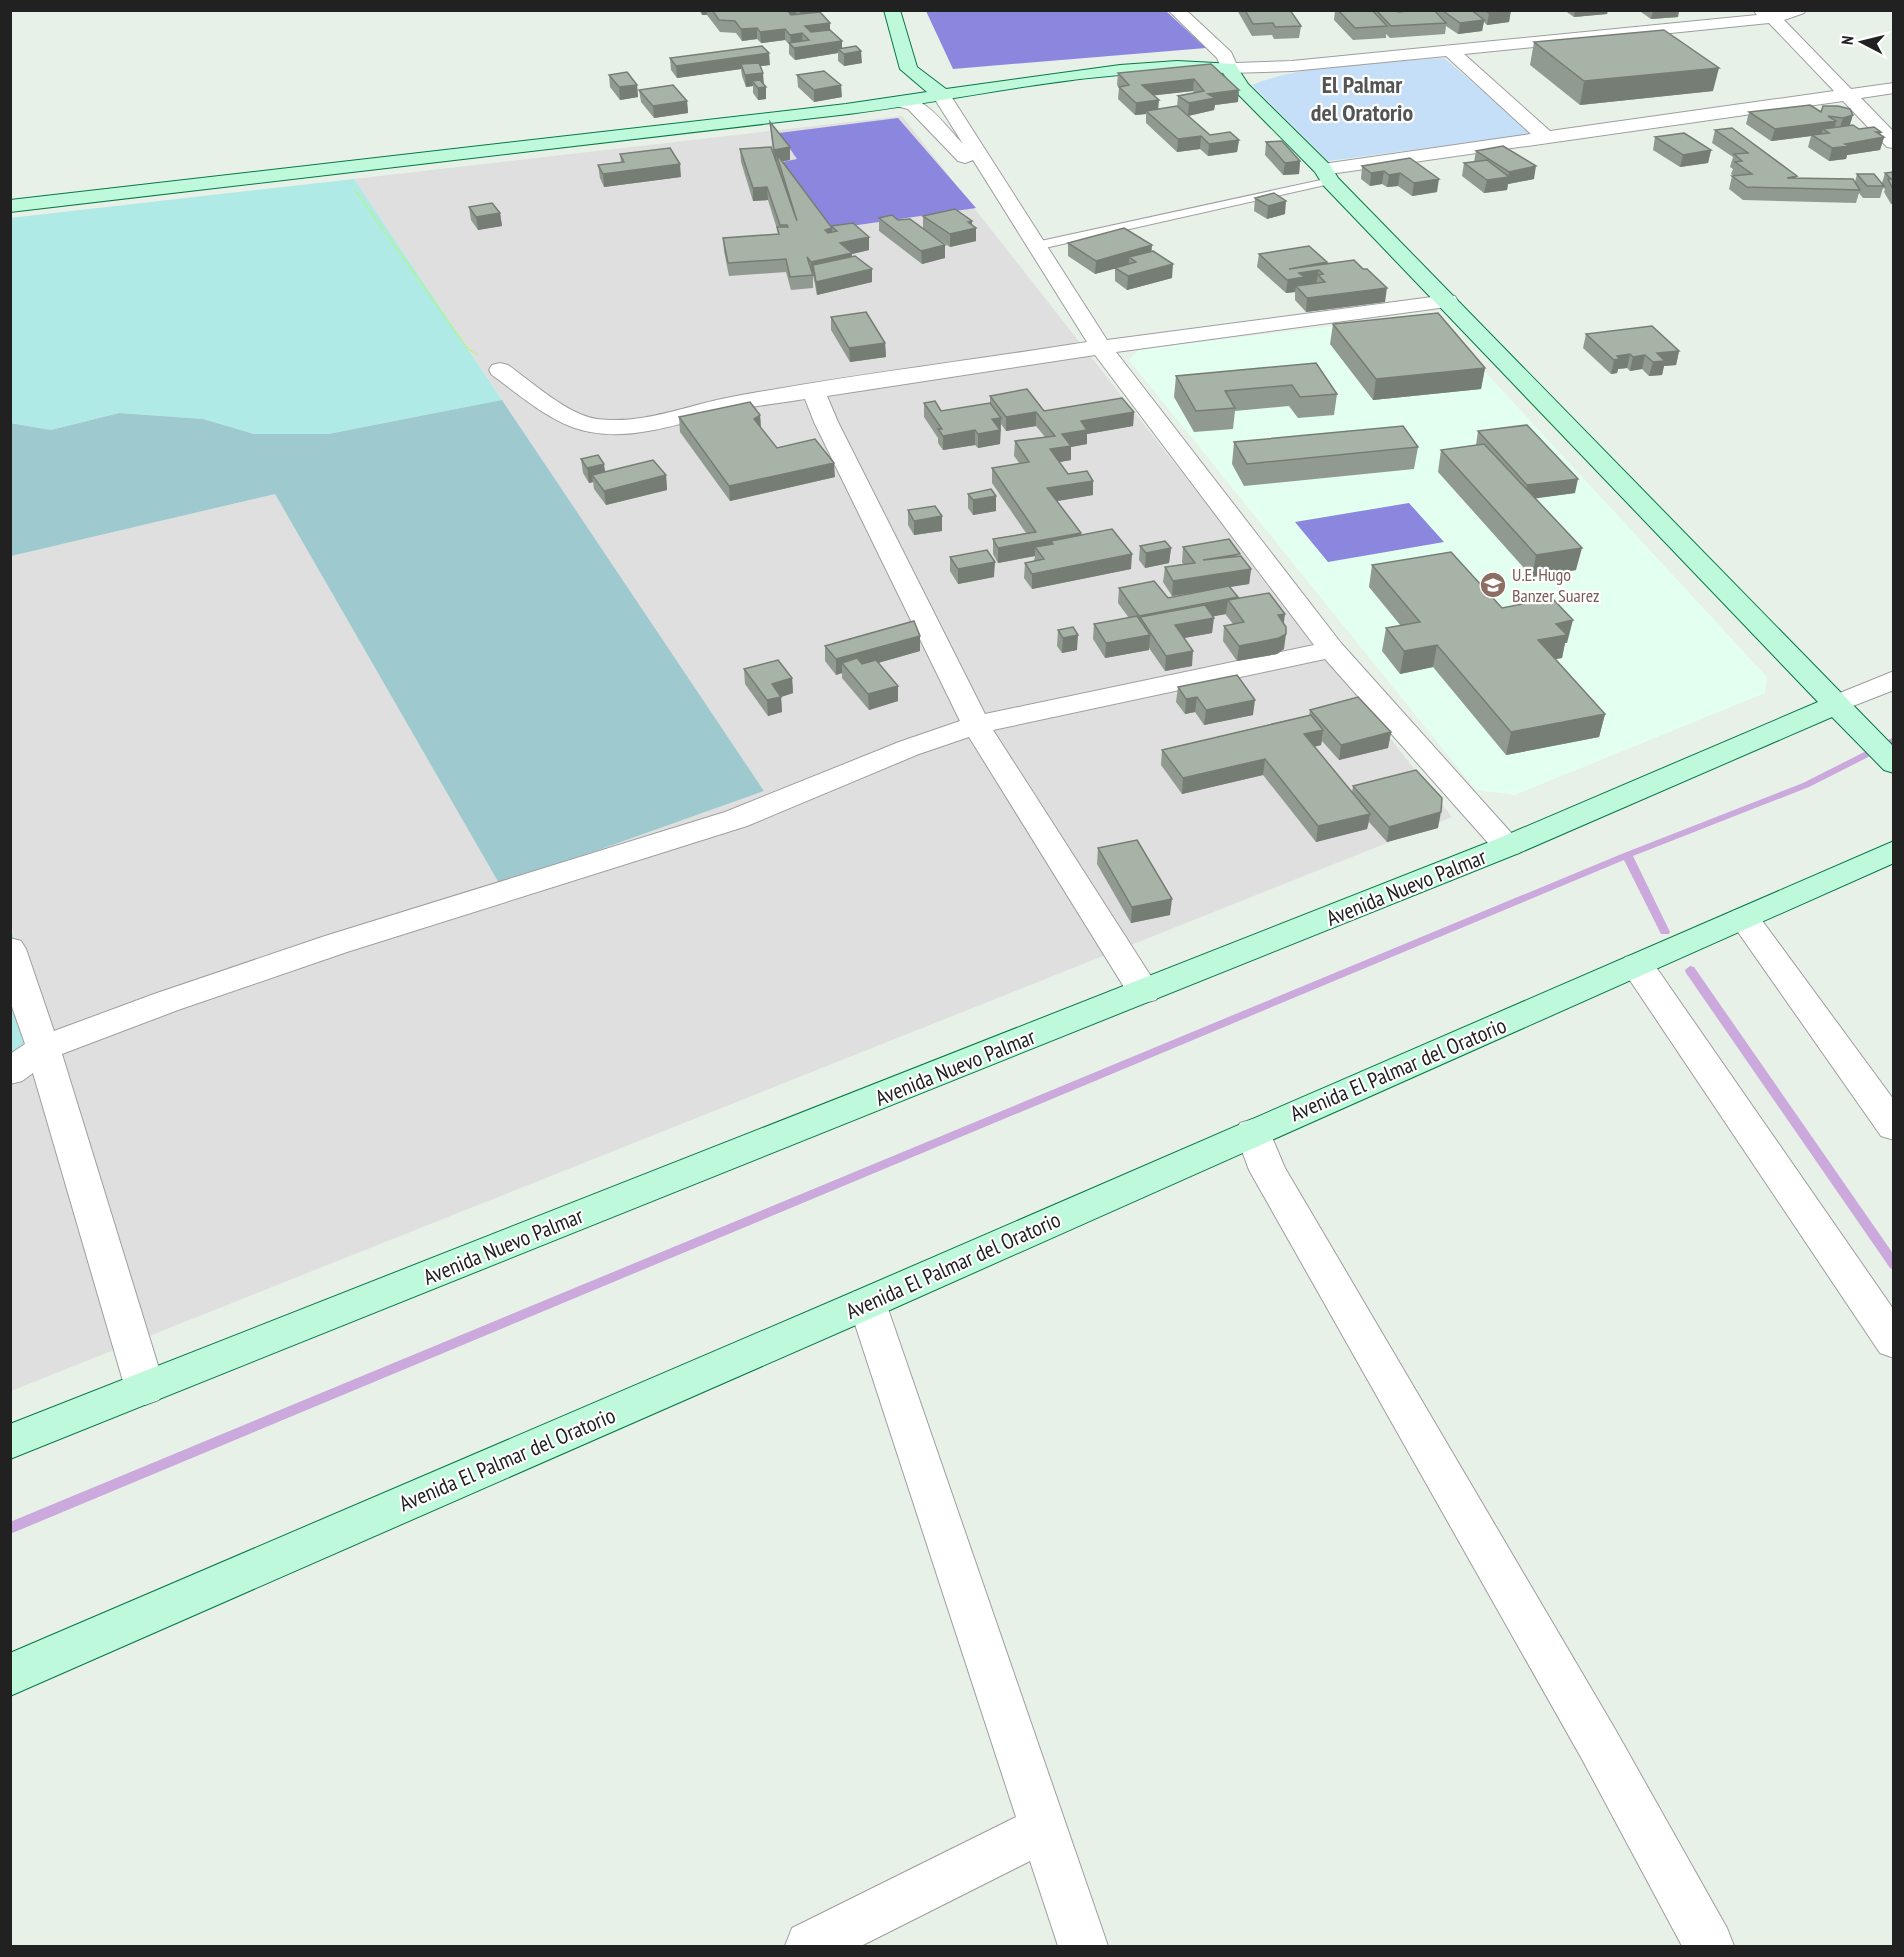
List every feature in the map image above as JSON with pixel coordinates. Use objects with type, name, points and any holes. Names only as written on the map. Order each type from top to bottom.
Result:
[{"type":"main road","points":[[892,10],[909,69],[940,93]]},
{"type":"main road","points":[[10,206],[902,102],[940,93],[1108,71],[1163,67],[1229,68],[1241,87],[1893,764]]},
{"type":"main road","name":"Avenida Nuevo Palmar","points":[[10,1442],[1508,846],[1846,717]]},
{"type":"main road","name":"Avenida El Palmar del Oratorio","points":[[10,1675],[867,1304],[1893,851]]},
{"type":"street","points":[[1176,10],[1224,57],[1229,68],[1292,66],[1451,51],[1798,10]]},
{"type":"street","points":[[1767,14],[1893,143]]},
{"type":"street","points":[[1451,51],[1544,136]]},
{"type":"street","points":[[1326,175],[1544,136],[1893,88]]},
{"type":"street","points":[[940,93],[1101,347],[1331,650],[1508,846]]},
{"type":"street","points":[[902,102],[914,105],[1009,203]]},
{"type":"street","points":[[500,370],[582,423],[613,428],[670,419],[730,405],[1101,347],[1447,301]]},
{"type":"street","points":[[814,392],[826,422],[976,724],[1144,992]]},
{"type":"street","points":[[10,1072],[44,1048],[166,1002],[336,944],[735,819],[909,748],[976,724],[1331,650]]},
{"type":"street","name":"Avenida Nuevo Palmar","points":[[1846,717],[1893,679]]},
{"type":"street","points":[[1744,918],[1893,1127]]},
{"type":"street","points":[[10,949],[44,1048],[145,1388]]},
{"type":"street","points":[[1637,965],[1893,1342]]},
{"type":"street","points":[[1253,1132],[1267,1170],[1593,1735],[1709,1947]]},
{"type":"street","points":[[867,1304],[1083,1947]]},
{"type":"street","points":[[810,1947],[1043,1829]]},
{"type":"lane","points":[[1036,246],[1326,175]]},
{"type":"path","points":[[339,168],[468,349],[500,370]]},
{"type":"shaded area","points":[[926,11],[1166,11],[1206,48],[953,69]]},
{"type":"shaded area","points":[[1444,58],[1533,134],[1328,161],[1252,85],[1296,72],[1321,68]]},
{"type":"shaded area","points":[[902,116],[1452,817],[11,1391],[11,1056],[40,1044],[11,923],[10,556],[275,494],[500,885],[764,791],[354,179]]},
{"type":"shaded area","points":[[898,118],[976,208],[830,229],[782,162],[797,159],[779,133]]},
{"type":"shaded area","points":[[354,179],[502,400],[328,434],[254,434],[203,419],[119,413],[51,430],[11,423],[10,218]]},
{"type":"shaded area","points":[[1420,316],[1439,322],[1767,677],[1765,693],[1515,795],[1476,790],[1129,360],[1139,349]]},
{"type":"shaded area","points":[[502,400],[764,791],[500,885],[275,494],[11,556],[10,423],[51,430],[119,413],[203,419],[254,434],[328,434]]},
{"type":"shaded area","points":[[1409,503],[1444,542],[1328,562],[1295,522]]},
{"type":"shaded area","points":[[10,923],[41,1045],[10,1056]]},
{"type":"building","points":[[712,10],[795,10],[788,11],[791,15],[820,12],[830,23],[805,26],[811,32],[830,30],[842,41],[794,48],[789,43],[809,40],[802,33],[790,35],[785,29],[760,32],[757,28],[741,29],[735,21],[719,20]]},
{"type":"building","points":[[1245,10],[1290,10],[1301,26],[1275,27],[1273,23],[1253,24]]},
{"type":"building","points":[[1338,10],[1372,10],[1387,26],[1355,28]]},
{"type":"building","points":[[1376,10],[1396,10],[1398,12],[1434,10],[1446,23],[1391,26]]},
{"type":"building","points":[[1442,10],[1471,10],[1484,20],[1460,23]]},
{"type":"building","points":[[1485,10],[1510,10],[1489,13]]},
{"type":"building","points":[[1664,30],[1719,68],[1584,81],[1534,42]]},
{"type":"building","points":[[762,46],[769,53],[676,66],[670,58]]},
{"type":"building","points":[[856,46],[861,51],[844,54],[838,49]]},
{"type":"building","points":[[759,63],[763,73],[745,75],[741,64]]},
{"type":"building","points":[[1211,64],[1239,90],[1208,94],[1215,98],[1189,103],[1178,96],[1204,91],[1194,79],[1142,85],[1159,100],[1136,103],[1119,87],[1129,85],[1118,73]]},
{"type":"building","points":[[824,71],[841,85],[814,90],[797,75]]},
{"type":"building","points":[[627,72],[637,85],[619,87],[609,75]]},
{"type":"building","points":[[760,80],[766,87],[758,88],[752,81]]},
{"type":"building","points":[[673,85],[687,101],[653,106],[639,90]]},
{"type":"building","points":[[1810,105],[1821,112],[1823,106],[1838,106],[1850,109],[1853,115],[1843,118],[1828,116],[1836,121],[1775,129],[1749,112]]},
{"type":"building","points":[[1177,106],[1210,135],[1230,132],[1239,140],[1209,144],[1201,136],[1178,139],[1146,111]]},
{"type":"building","points":[[770,122],[790,147],[774,150]]},
{"type":"building","points":[[1853,125],[1859,129],[1874,127],[1881,132],[1876,132],[1884,137],[1832,148],[1812,135],[1829,133],[1823,129]]},
{"type":"building","points":[[1732,128],[1797,176],[1787,178],[1853,179],[1860,190],[1747,187],[1732,176],[1752,174],[1735,162],[1742,161],[1734,154],[1748,153],[1715,130]]},
{"type":"building","points":[[1684,133],[1711,150],[1683,155],[1655,137]]},
{"type":"building","points":[[1282,141],[1300,161],[1285,163],[1266,142]]},
{"type":"building","points":[[1503,146],[1536,166],[1509,172],[1476,151]]},
{"type":"building","points":[[771,147],[797,221],[776,153],[832,228],[825,230],[828,233],[837,231],[831,226],[853,223],[869,237],[840,243],[852,253],[811,262],[807,257],[813,275],[790,277],[786,259],[728,263],[723,238],[779,234],[777,227],[788,227],[780,225],[767,187],[753,188],[740,149]]},
{"type":"building","points":[[670,148],[680,164],[603,174],[598,165],[624,162],[620,154]]},
{"type":"building","points":[[1410,158],[1439,179],[1414,183],[1400,173],[1389,175],[1384,171],[1371,173],[1362,166]]},
{"type":"building","points":[[1487,160],[1509,177],[1487,180],[1464,163]]},
{"type":"building","points":[[1893,172],[1893,189],[1888,179],[1891,179],[1885,173]]},
{"type":"building","points":[[1857,174],[1874,174],[1884,186],[1867,186]]},
{"type":"building","points":[[1274,193],[1286,201],[1268,206],[1255,198]]},
{"type":"building","points":[[492,203],[500,213],[476,217],[469,207]]},
{"type":"building","points":[[955,209],[972,221],[968,222],[976,228],[950,234],[923,216]]},
{"type":"building","points":[[892,215],[898,220],[910,219],[945,245],[921,251],[879,218]]},
{"type":"building","points":[[1124,228],[1152,245],[1096,261],[1068,243]]},
{"type":"building","points":[[1309,246],[1327,262],[1289,269],[1354,260],[1387,288],[1307,298],[1296,286],[1325,282],[1318,275],[1323,274],[1319,270],[1299,273],[1304,277],[1287,280],[1259,254]]},
{"type":"building","points":[[1153,251],[1173,264],[1128,276],[1115,268],[1136,262],[1129,257]]},
{"type":"building","points":[[855,256],[872,269],[816,282],[813,265]]},
{"type":"building","points":[[866,312],[885,343],[849,348],[831,317]]},
{"type":"building","points":[[1438,313],[1485,368],[1376,379],[1333,324]]},
{"type":"building","points":[[1652,326],[1679,351],[1657,353],[1665,361],[1653,362],[1645,355],[1633,357],[1630,354],[1617,356],[1620,359],[1614,360],[1586,334]]},
{"type":"building","points":[[1316,363],[1337,394],[1300,397],[1292,385],[1225,391],[1235,408],[1196,411],[1176,376]]},
{"type":"building","points":[[1027,389],[1044,411],[1122,398],[1134,412],[1081,421],[1087,430],[1062,434],[1071,446],[1050,449],[1068,474],[1087,471],[1093,481],[1047,488],[1081,533],[998,548],[993,539],[1036,532],[992,468],[1029,462],[1015,441],[1055,436],[1036,412],[1006,417],[990,396]]},
{"type":"building","points":[[935,401],[941,411],[990,403],[1001,418],[992,419],[1000,430],[978,434],[975,430],[943,436],[938,429],[942,429],[924,403]]},
{"type":"building","points":[[750,402],[760,415],[754,419],[777,448],[815,439],[834,463],[729,486],[679,417]]},
{"type":"building","points":[[1527,425],[1578,479],[1527,485],[1478,431]]},
{"type":"building","points":[[1403,426],[1418,447],[1247,464],[1234,442]]},
{"type":"building","points":[[1484,444],[1582,548],[1536,555],[1441,450]]},
{"type":"building","points":[[598,455],[604,464],[587,468],[581,459]]},
{"type":"building","points":[[653,460],[666,475],[604,491],[592,475]]},
{"type":"building","points":[[991,489],[996,496],[973,500],[968,494]]},
{"type":"building","points":[[935,506],[942,516],[914,521],[908,510]]},
{"type":"building","points":[[1112,529],[1132,554],[1032,574],[1025,563],[1044,559],[1035,547],[1053,544],[1051,541]]},
{"type":"building","points":[[1229,539],[1240,554],[1203,560],[1241,556],[1251,569],[1173,581],[1165,567],[1195,563],[1183,547]]},
{"type":"building","points":[[1165,541],[1171,548],[1146,553],[1140,546]]},
{"type":"building","points":[[987,550],[995,562],[958,569],[950,557]]},
{"type":"building","points":[[1451,552],[1502,608],[1552,598],[1573,620],[1556,624],[1567,635],[1538,640],[1605,714],[1511,732],[1437,645],[1404,651],[1386,628],[1420,622],[1372,565]]},
{"type":"building","points":[[1154,581],[1168,598],[1229,586],[1238,597],[1139,616],[1119,588]]},
{"type":"building","points":[[1269,593],[1285,614],[1278,615],[1286,627],[1286,634],[1279,638],[1239,646],[1224,626],[1244,622],[1228,600]]},
{"type":"building","points":[[1205,605],[1214,618],[1175,625],[1193,651],[1166,656],[1140,617]]},
{"type":"building","points":[[1137,616],[1150,635],[1106,643],[1094,624]]},
{"type":"building","points":[[914,621],[920,636],[836,659],[825,646]]},
{"type":"building","points":[[1073,627],[1078,635],[1063,638],[1058,630]]},
{"type":"building","points":[[857,658],[862,664],[876,660],[898,686],[868,694],[842,663]]},
{"type":"building","points":[[778,660],[792,678],[772,684],[781,697],[767,700],[744,669]]},
{"type":"building","points":[[1237,675],[1255,700],[1206,710],[1197,697],[1186,699],[1178,687]]},
{"type":"building","points":[[1358,697],[1391,732],[1341,745],[1310,710]]},
{"type":"building","points":[[1311,715],[1323,730],[1304,734],[1370,814],[1318,826],[1265,759],[1183,778],[1162,750]]},
{"type":"building","points":[[1416,770],[1442,798],[1441,812],[1389,827],[1353,786]]},
{"type":"building","points":[[1137,840],[1172,899],[1132,907],[1098,848]]},
{"type":"waterway","points":[[1627,855],[1806,785],[1894,740]]},
{"type":"waterway","points":[[10,1528],[1627,855]]},
{"type":"waterway","points":[[1627,855],[1665,932]]},
{"type":"waterway","points":[[1690,970],[1894,1265]]},
{"type":"place","name":"U.E. Hugo Banzer Suarez","points":[[1493,585]]},
{"type":"district","name":"El Palmar del Oratorio","points":[[1362,99]]}]
